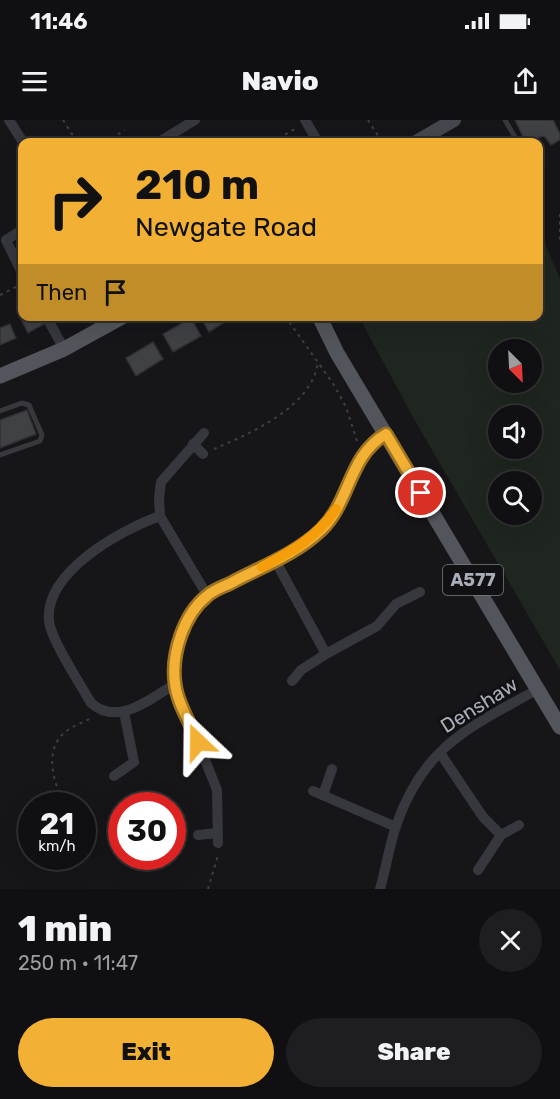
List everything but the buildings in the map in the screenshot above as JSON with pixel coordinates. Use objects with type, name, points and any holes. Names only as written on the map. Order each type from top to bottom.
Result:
[{"type":"main road","points":[[0,376],[64,349],[115,321]]},
{"type":"main road","name":"A577","points":[[322,321],[386,434],[560,727]]},
{"type":"street","points":[[9,120],[20,138]]},
{"type":"street","points":[[166,138],[195,120]]},
{"type":"street","points":[[421,138],[439,124],[454,120]]},
{"type":"street","points":[[305,121],[316,138]]},
{"type":"street","points":[[18,232],[3,240],[18,266]]},
{"type":"street","points":[[49,321],[64,349]]},
{"type":"street","points":[[204,433],[161,482],[160,516],[207,595]]},
{"type":"street","points":[[198,835],[217,838],[217,790],[175,684],[176,655],[182,632],[207,595],[303,546],[323,528],[339,506],[363,452],[372,442],[386,434]]},
{"type":"street","points":[[193,444],[203,454]]},
{"type":"street","points":[[160,516],[122,532],[80,562],[57,592],[50,610],[51,630],[91,704],[101,712],[114,715],[124,712],[175,684]]},
{"type":"street","points":[[275,560],[326,654]]},
{"type":"street","points":[[292,681],[301,670],[377,626],[396,604],[416,594],[416,608]]},
{"type":"street","name":"Denshaw","points":[[380,889],[396,826],[421,773],[452,739],[538,690]]},
{"type":"street","points":[[124,712],[134,762]]},
{"type":"street","name":"Denshaw","points":[[440,753],[483,817],[501,835]]},
{"type":"street","points":[[114,776],[134,762],[146,765]]},
{"type":"street","points":[[332,769],[318,793],[396,826]]},
{"type":"street","points":[[478,870],[501,835],[519,825]]},
{"type":"lane","points":[[506,120],[516,138]]},
{"type":"lane","points":[[0,411],[22,403],[29,405],[42,435],[40,441],[0,455]]},
{"type":"path","points":[[64,120],[75,138]]},
{"type":"path","points":[[368,120],[379,138]]},
{"type":"path","points":[[278,138],[305,121]]},
{"type":"path","points":[[112,138],[125,130]]},
{"type":"path","points":[[560,214],[560,241]]},
{"type":"path","points":[[0,295],[18,285]]},
{"type":"path","points":[[289,321],[346,407],[352,435],[363,452]]},
{"type":"path","points":[[203,454],[270,422],[304,392],[316,376],[318,362]]},
{"type":"path","points":[[60,792],[51,759],[61,735],[101,712]]},
{"type":"path","points":[[208,889],[218,860],[217,838]]},
{"type":"shaded area","points":[[543,239],[560,279],[560,670],[414,419],[361,321],[543,321]]},
{"type":"slow traffic","points":[[262,567],[303,546],[323,528],[336,509]]},
{"type":"route","points":[[198,742],[175,684],[175,671],[176,655],[182,632],[196,608],[207,595],[303,546],[323,528],[339,506],[363,452],[372,442],[386,434],[421,493]]}]
